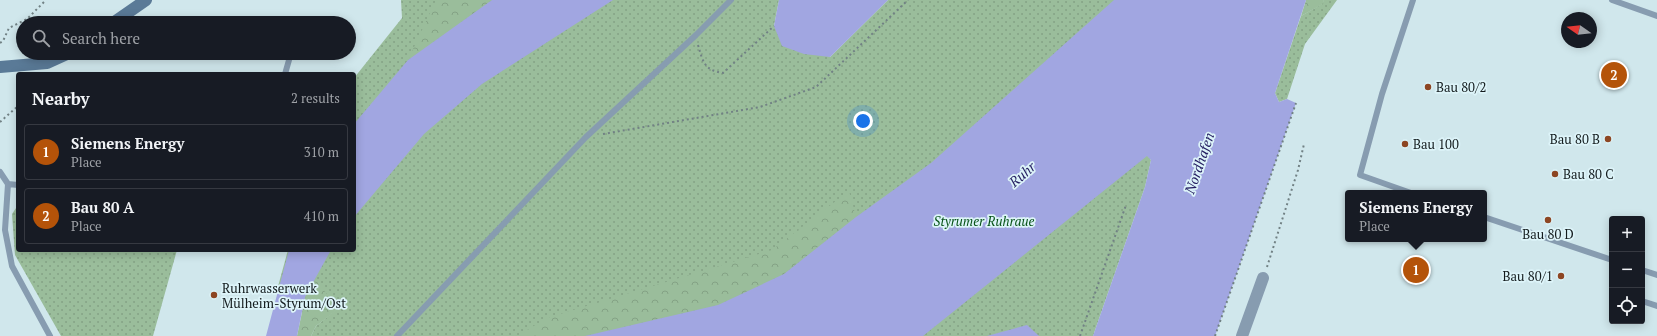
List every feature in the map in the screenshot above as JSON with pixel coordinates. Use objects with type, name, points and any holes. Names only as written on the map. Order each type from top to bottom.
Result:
[{"type":"main road","points":[[123,16],[146,0]]},
{"type":"main road","points":[[0,67],[47,63],[54,60]]},
{"type":"street","points":[[1242,336],[1263,278]]},
{"type":"lane","points":[[397,336],[586,137],[696,35],[731,0]]},
{"type":"lane","points":[[1403,190],[1360,175],[1382,94],[1413,0]]},
{"type":"lane","points":[[1612,0],[1657,16]]},
{"type":"lane","points":[[286,72],[289,60]]},
{"type":"lane","points":[[0,172],[8,184],[5,230],[12,266],[50,336]]},
{"type":"lane","points":[[8,184],[16,185]]},
{"type":"lane","points":[[1487,218],[1609,259]]},
{"type":"lane","points":[[1645,271],[1657,276]]},
{"type":"lane","points":[[1645,302],[1657,306]]},
{"type":"lane","points":[[44,336],[46,328]]},
{"type":"path","points":[[29,16],[46,0]]},
{"type":"path","points":[[586,137],[760,107],[816,87],[908,0]]},
{"type":"path","points":[[0,44],[10,28],[16,24]]},
{"type":"path","points":[[696,35],[703,61],[712,71],[722,73],[774,26]]},
{"type":"path","points":[[1216,336],[1296,103]]},
{"type":"path","points":[[0,122],[16,108]]},
{"type":"path","points":[[1263,278],[1298,170],[1304,144]]},
{"type":"path","points":[[1080,336],[1126,205]]},
{"type":"green space","name":"Styrumer Ruhraue","points":[[401,0],[779,0],[774,26],[830,57],[888,0],[1239,0],[1147,155],[1151,160],[1145,187],[1093,336],[311,336],[316,326],[337,309],[277,290],[287,252],[356,252],[356,76],[402,18]]},
{"type":"green space","points":[[436,0],[492,0],[408,60]]},
{"type":"green space","points":[[1306,0],[1324,0],[1323,4],[1301,16]]},
{"type":"green space","points":[[1324,0],[1337,0],[1305,44],[1287,99],[1279,102],[1275,93],[1301,16],[1322,4]]},
{"type":"green space","points":[[849,191],[856,217],[784,274],[718,305],[585,336],[517,336],[547,318],[772,250]]},
{"type":"green space","points":[[16,208],[16,252],[176,252],[153,336],[61,336],[15,255],[12,214]]},
{"type":"green space","points":[[315,278],[338,309],[316,326],[311,336],[297,336],[305,298]]},
{"type":"water","points":[[492,0],[613,0],[482,84],[424,134],[356,215],[356,122],[408,60]]},
{"type":"water","points":[[779,0],[888,0],[830,57],[804,54],[782,46],[774,26]]},
{"type":"water","points":[[1114,0],[1306,0],[1275,93],[1279,102],[1287,99],[1296,103],[1215,336],[1093,336],[1145,187],[1151,160],[1147,156],[923,336],[585,336],[718,305],[784,274],[856,217],[931,163]]},
{"type":"water","points":[[288,252],[330,252],[305,297],[297,336],[266,336]]},
{"type":"water","points":[[1027,325],[1039,336],[987,336]]},
{"type":"place","name":"Bau 80 A","points":[[1614,75]]},
{"type":"place","name":"Bau 80/2","points":[[1428,87]]},
{"type":"place","name":"Bau 80 B","points":[[1608,139]]},
{"type":"place","name":"Bau 100","points":[[1405,144]]},
{"type":"place","name":"Bau 80 C","points":[[1555,174]]},
{"type":"place","name":"Bau 80 D","points":[[1548,220]]},
{"type":"place","name":"Siemens Energy","points":[[1416,270]]},
{"type":"place","name":"Bau 80/1","points":[[1561,276]]},
{"type":"place","name":"Ruhrwasserwerk Mülheim-Styrum/Ost","points":[[214,295]]},
{"type":"water label","name":"Nordhafen","points":[[1199,163]]},
{"type":"water label","name":"Ruhr","points":[[1022,174]]}]
